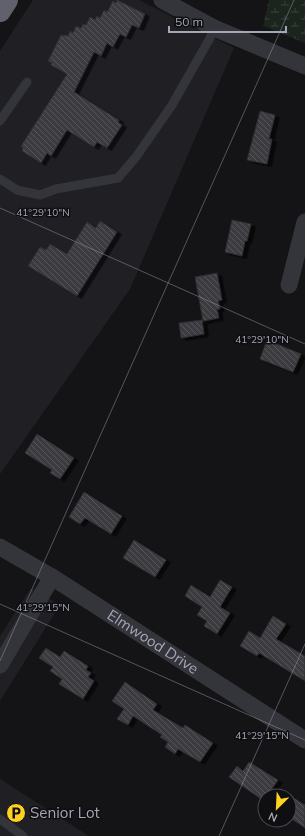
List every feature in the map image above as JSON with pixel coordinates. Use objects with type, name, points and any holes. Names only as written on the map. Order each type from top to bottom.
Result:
[{"type":"highway","points":[[0,11],[7,0]]},
{"type":"street","points":[[162,0],[214,28],[305,66]]},
{"type":"street","points":[[289,285],[305,222]]},
{"type":"street","name":"Elmwood Drive","points":[[0,547],[52,576],[305,740]]},
{"type":"street","points":[[0,665],[52,576]]},
{"type":"lane","points":[[0,178],[17,190],[40,195],[56,189],[118,178],[136,157],[172,105],[210,38],[214,28]]},
{"type":"lane","points":[[0,121],[27,82]]},
{"type":"lane","points":[[0,819],[12,833],[23,836]]},
{"type":"shaded area","points":[[33,0],[139,0],[234,48],[130,289],[0,474],[0,51]]},
{"type":"shaded area","points":[[31,588],[60,605],[0,701],[0,636]]},
{"type":"shaded area","points":[[0,779],[89,836],[0,836]]},
{"type":"green space","points":[[269,0],[305,0],[305,43],[263,26]]},
{"type":"building","points":[[117,0],[145,14],[139,28],[132,25],[126,37],[120,34],[113,47],[107,43],[101,56],[94,52],[74,92],[119,120],[118,122],[122,125],[107,148],[97,142],[94,147],[67,130],[51,156],[47,153],[41,163],[22,151],[23,148],[21,146],[67,74],[51,65],[52,63],[48,61],[61,35],[68,36],[70,31],[73,33],[76,26],[81,28],[83,24],[86,25],[90,17],[95,20],[97,16],[100,18],[104,10],[107,12],[113,1],[116,3]]},
{"type":"building","points":[[260,111],[275,115],[269,139],[272,139],[267,164],[247,160]]},
{"type":"building","points":[[232,220],[251,224],[242,256],[225,252]]},
{"type":"building","points":[[100,221],[117,232],[77,296],[28,266],[40,247],[46,250],[50,244],[67,254],[87,222],[96,228]]},
{"type":"building","points":[[217,273],[222,300],[218,301],[220,309],[217,309],[219,318],[203,321],[195,277]]},
{"type":"building","points":[[202,320],[204,334],[181,338],[179,323]]},
{"type":"building","points":[[267,340],[301,354],[293,372],[260,359]]},
{"type":"building","points":[[37,434],[74,458],[60,479],[50,473],[52,470],[25,453]]},
{"type":"building","points":[[84,492],[122,516],[111,534],[85,518],[80,524],[69,517]]},
{"type":"building","points":[[134,540],[166,560],[155,577],[123,558]]},
{"type":"building","points":[[220,580],[232,587],[220,607],[230,613],[217,634],[204,626],[207,621],[197,615],[202,607],[185,596],[191,585],[210,597]]},
{"type":"building","points":[[273,616],[286,624],[276,639],[305,656],[305,681],[259,653],[257,656],[240,646],[249,631],[260,638]]},
{"type":"building","points":[[46,648],[60,657],[64,651],[88,666],[86,670],[91,673],[88,677],[94,681],[83,699],[59,684],[62,679],[50,671],[53,667],[39,658]]},
{"type":"building","points":[[125,682],[157,704],[153,710],[183,728],[185,725],[213,743],[200,762],[178,749],[175,754],[165,747],[168,742],[160,737],[162,735],[133,716],[128,725],[117,719],[124,709],[112,701]]},
{"type":"building","points":[[249,762],[278,780],[272,788],[257,788],[257,796],[229,777],[237,766],[243,771]]},
{"type":"building","points":[[297,800],[305,805],[305,828],[297,822]]},
{"type":"place","name":"Senior Lot","points":[[16,813]]}]
